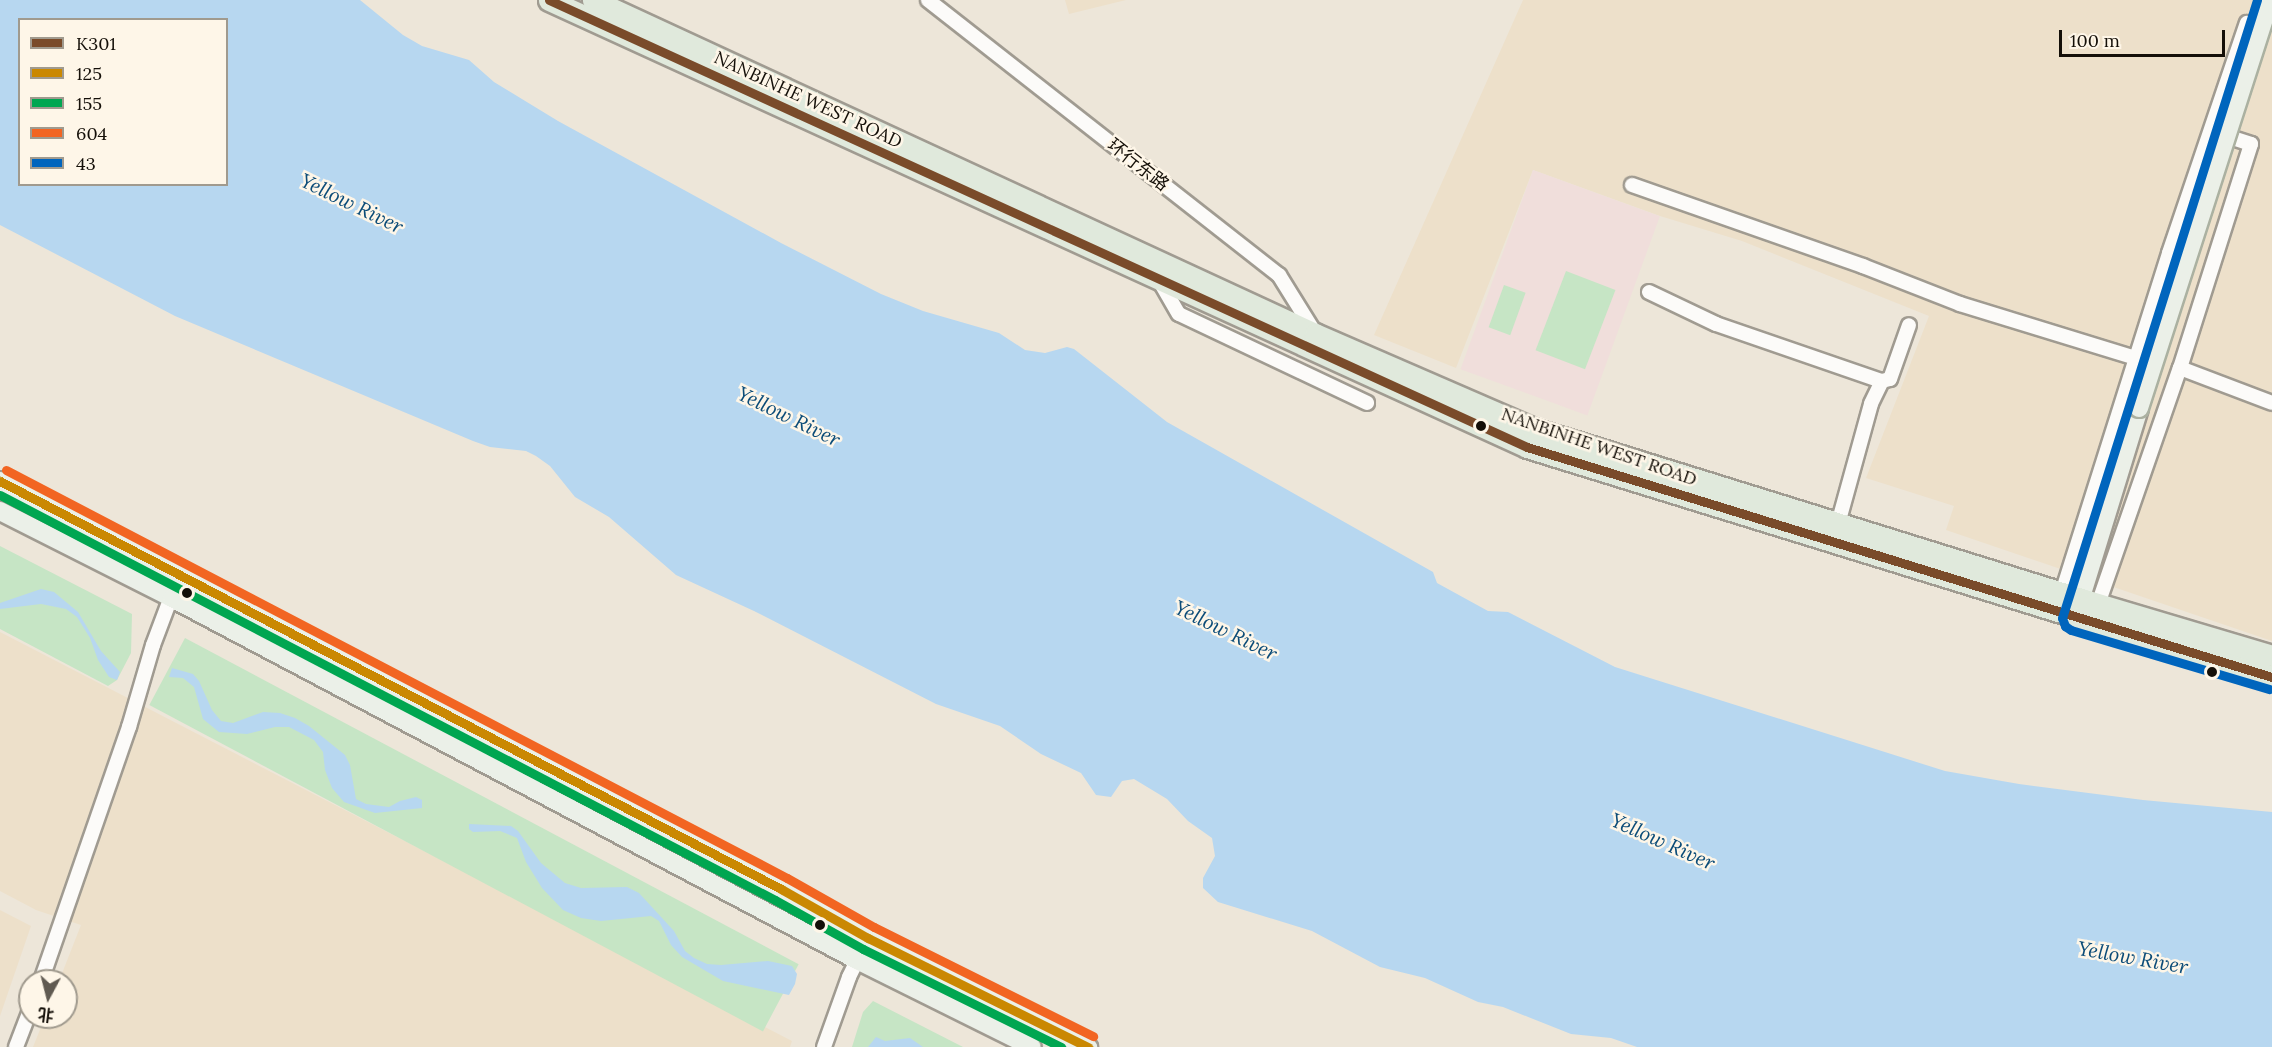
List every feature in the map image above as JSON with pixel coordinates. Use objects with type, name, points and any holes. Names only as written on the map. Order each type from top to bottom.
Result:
[{"type":"highway","name":"NANBINHE WEST ROAD","points":[[549,0],[655,51],[1158,278],[1317,344],[1534,429],[1838,525],[2272,677]]},
{"type":"highway","name":"NANBINHE WEST ROAD","points":[[593,0],[1317,344],[1527,447],[2077,609],[2272,656]]},
{"type":"main road","points":[[2077,609],[2270,0]]},
{"type":"main road","points":[[0,481],[180,573],[781,889],[868,938],[1088,1047]]},
{"type":"main road","points":[[0,511],[172,598],[856,960],[1032,1047]]},
{"type":"street","name":"环行东路","points":[[928,0],[1278,275],[1317,344]]},
{"type":"street","points":[[2077,609],[2136,358],[2247,23]]},
{"type":"street","points":[[2077,609],[2180,368],[2251,144],[2211,130]]},
{"type":"street","points":[[1632,185],[1863,266],[1960,304],[2136,358]]},
{"type":"street","points":[[1158,278],[1179,314],[1367,404]]},
{"type":"street","points":[[1649,292],[1716,324],[1882,381],[1890,379],[1909,325]]},
{"type":"street","points":[[2180,368],[2272,403]]},
{"type":"street","points":[[1838,525],[1871,404],[1882,381]]},
{"type":"street","points":[[45,969],[129,727],[153,645],[180,573]]},
{"type":"street","points":[[824,1047],[856,960],[868,938]]},
{"type":"street","points":[[16,1047],[23,1029]]},
{"type":"shaded area","points":[[1065,0],[1126,0],[1069,14]]},
{"type":"shaded area","points":[[1523,0],[2272,0],[2272,641],[1946,530],[1954,506],[1866,478],[1929,316],[1742,241],[1660,216],[1533,170],[1456,368],[1374,335]]},
{"type":"shaded area","points":[[1533,170],[1660,216],[1587,415],[1460,369]]},
{"type":"shaded area","points":[[0,632],[792,1041],[790,1047],[33,1047],[40,1029],[78,1029],[78,969],[64,969],[81,925],[36,910],[0,891]]},
{"type":"shaded area","points":[[0,910],[31,926],[0,1016]]},
{"type":"green space","points":[[1566,271],[1615,290],[1585,369],[1536,350]]},
{"type":"green space","points":[[1504,285],[1526,293],[1510,335],[1489,327]]},
{"type":"green space","points":[[0,546],[132,614],[131,653],[117,680],[108,686],[0,629]]},
{"type":"green space","points":[[185,638],[799,964],[763,1031],[149,705]]},
{"type":"green space","points":[[873,1001],[963,1047],[852,1047],[863,1012]]},
{"type":"water","name":"Yellow River","points":[[0,0],[360,0],[403,35],[422,46],[469,60],[494,82],[558,121],[781,243],[881,294],[923,311],[999,333],[1025,350],[1045,353],[1067,347],[1074,349],[1167,422],[1433,572],[1437,583],[1488,611],[1508,612],[1615,667],[1945,771],[2019,784],[2143,800],[2272,812],[2272,1047],[1637,1047],[1611,1038],[1571,1034],[1503,1007],[1478,1002],[1425,978],[1380,967],[1312,931],[1218,902],[1203,888],[1203,878],[1215,856],[1212,838],[1188,821],[1167,799],[1134,779],[1122,781],[1111,797],[1096,795],[1081,773],[1041,754],[1000,726],[936,704],[754,611],[676,575],[609,517],[575,497],[550,466],[536,456],[526,451],[490,447],[473,441],[175,316],[0,225]]},
{"type":"water","points":[[41,589],[54,592],[78,612],[101,651],[120,672],[117,680],[109,677],[77,617],[66,609],[41,604],[0,609],[0,603]]},
{"type":"water","points":[[172,668],[193,674],[199,681],[212,710],[221,721],[233,723],[263,712],[280,713],[309,726],[345,755],[350,765],[356,799],[366,804],[389,807],[400,801],[416,797],[422,800],[422,808],[375,813],[344,802],[332,788],[325,770],[323,752],[314,740],[289,727],[275,727],[247,734],[219,732],[203,719],[194,687],[183,678],[169,677]]},
{"type":"water","points":[[469,824],[511,826],[518,831],[541,863],[565,883],[581,888],[627,887],[639,893],[674,931],[685,951],[694,958],[707,964],[768,961],[792,966],[797,974],[795,984],[789,995],[723,981],[682,957],[671,945],[659,921],[651,916],[601,921],[581,918],[563,910],[542,888],[526,862],[517,838],[500,831],[473,832],[469,829]]},
{"type":"water","points":[[876,1037],[885,1041],[910,1038],[923,1047],[868,1047]]},
{"type":"transit line","name":"K301","points":[[549,0],[1527,447],[2272,677]]},
{"type":"transit line","name":"43","points":[[2257,0],[2062,618],[2065,626],[2071,630],[2269,689]]},
{"type":"transit line","name":"604","points":[[6,470],[787,878],[874,927],[1093,1036]]},
{"type":"transit line","name":"125","points":[[0,481],[781,889],[868,938],[1088,1047]]},
{"type":"transit line","name":"155","points":[[0,495],[775,900],[863,949],[1061,1047]]}]
